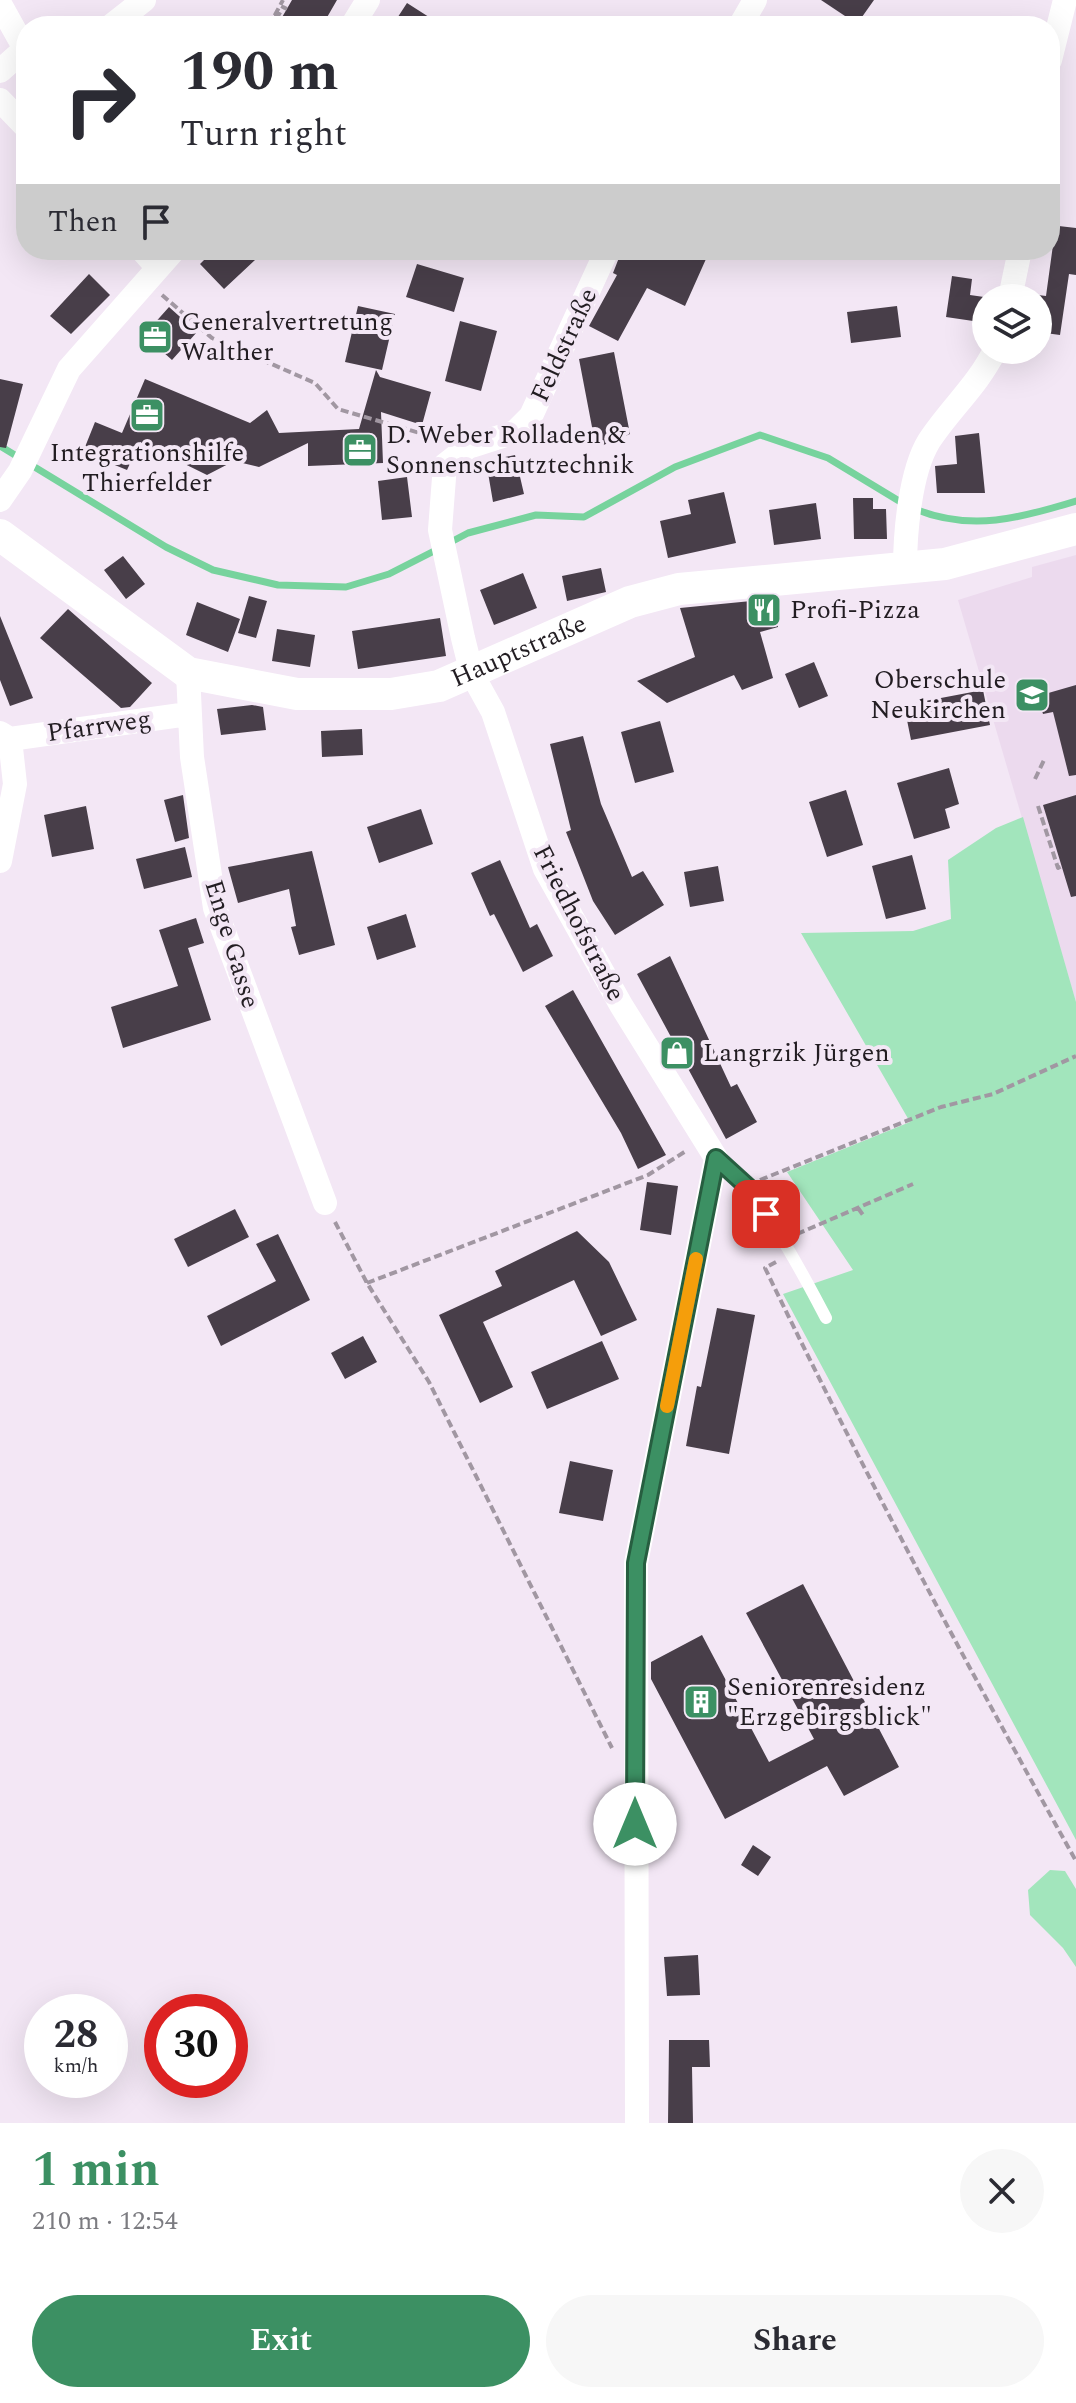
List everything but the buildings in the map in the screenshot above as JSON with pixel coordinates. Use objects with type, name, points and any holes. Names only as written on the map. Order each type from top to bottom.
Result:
[{"type":"main road","name":"Hauptstraße","points":[[0,535],[188,673],[297,694],[391,694],[439,686],[472,674],[630,602],[679,589],[905,569],[988,555],[1076,529]]},
{"type":"street","points":[[124,16],[144,0]]},
{"type":"street","points":[[1060,20],[1065,0]]},
{"type":"street","points":[[0,4],[16,33]]},
{"type":"street","points":[[0,71],[16,57]]},
{"type":"street","points":[[0,100],[16,117]]},
{"type":"street","name":"Feldstraße","points":[[468,447],[515,432],[531,416],[602,260]]},
{"type":"street","points":[[1013,284],[1018,260]]},
{"type":"street","points":[[0,500],[20,471],[69,369],[155,262]]},
{"type":"street","points":[[905,569],[905,518],[928,443],[988,364]]},
{"type":"street","points":[[468,447],[445,465],[440,530],[472,674]]},
{"type":"street","name":"Enge Gasse","points":[[188,673],[188,714],[215,908],[325,1203]]},
{"type":"street","name":"Friedhofstraße","points":[[472,674],[493,712],[545,869],[621,1005],[710,1149]]},
{"type":"street","name":"Pfarrweg","points":[[0,861],[15,784],[5,736],[188,714]]},
{"type":"street","points":[[637,2123],[636,1563],[710,1149]]},
{"type":"lane","points":[[710,1149],[749,1188],[792,1253],[826,1318]]},
{"type":"path","points":[[275,14],[283,0]]},
{"type":"path","points":[[275,14],[278,16],[283,7],[287,9]]},
{"type":"path","points":[[155,262],[212,338],[315,383],[338,409],[468,447]]},
{"type":"path","points":[[1035,779],[1045,758]]},
{"type":"path","points":[[1038,806],[1058,868],[1062,866]]},
{"type":"path","points":[[749,1188],[763,1178],[941,1107],[993,1094],[1076,1056]]},
{"type":"path","points":[[367,1283],[710,1149]]},
{"type":"path","points":[[815,1226],[913,1184]]},
{"type":"path","points":[[325,1203],[367,1283],[429,1382],[613,1751]]},
{"type":"path","points":[[858,1208],[863,1215]]},
{"type":"path","points":[[792,1253],[765,1268],[909,1555],[1076,1861]]},
{"type":"shaded area","name":"Oberschule Neukirchen","points":[[1076,555],[1076,1002],[958,600],[1032,577],[1032,567]]},
{"type":"green space","points":[[1023,817],[1076,1002],[1076,1840],[783,1294],[853,1270],[787,1172],[910,1122],[801,933],[913,931],[951,919],[948,860],[996,828]]},
{"type":"green space","points":[[1050,1870],[1065,1871],[1076,1889],[1076,1967],[1063,1948],[1030,1915],[1028,1890]]},
{"type":"waterway","points":[[449,543],[468,533],[536,515],[584,517],[675,467],[760,435],[828,458],[904,504]]},
{"type":"waterway","points":[[0,446],[166,547],[213,570],[278,585],[346,587],[389,574],[438,549]]},
{"type":"waterway","points":[[915,509],[956,520],[976,521],[1016,517],[1076,501]]},
{"type":"slow traffic","points":[[667,1406],[696,1259]]},
{"type":"place","name":"Generalvertretung Walther","points":[[155,337]]},
{"type":"place","name":"Integrationshilfe Thierfelder","points":[[147,415]]},
{"type":"place","name":"D. Weber Rolladen & Sonnenschutztechnik","points":[[360,450]]},
{"type":"place","name":"Profi-Pizza","points":[[764,610]]},
{"type":"place","name":"Oberschule Neukirchen","points":[[1032,695]]},
{"type":"place","name":"Langrzik Jürgen","points":[[677,1053]]},
{"type":"place","name":"Seniorenresidenz \"Erzgebirgsblick\"","points":[[701,1702]]},
{"type":"route","points":[[635,1824],[636,1563],[716,1158],[749,1188],[766,1214]]}]
